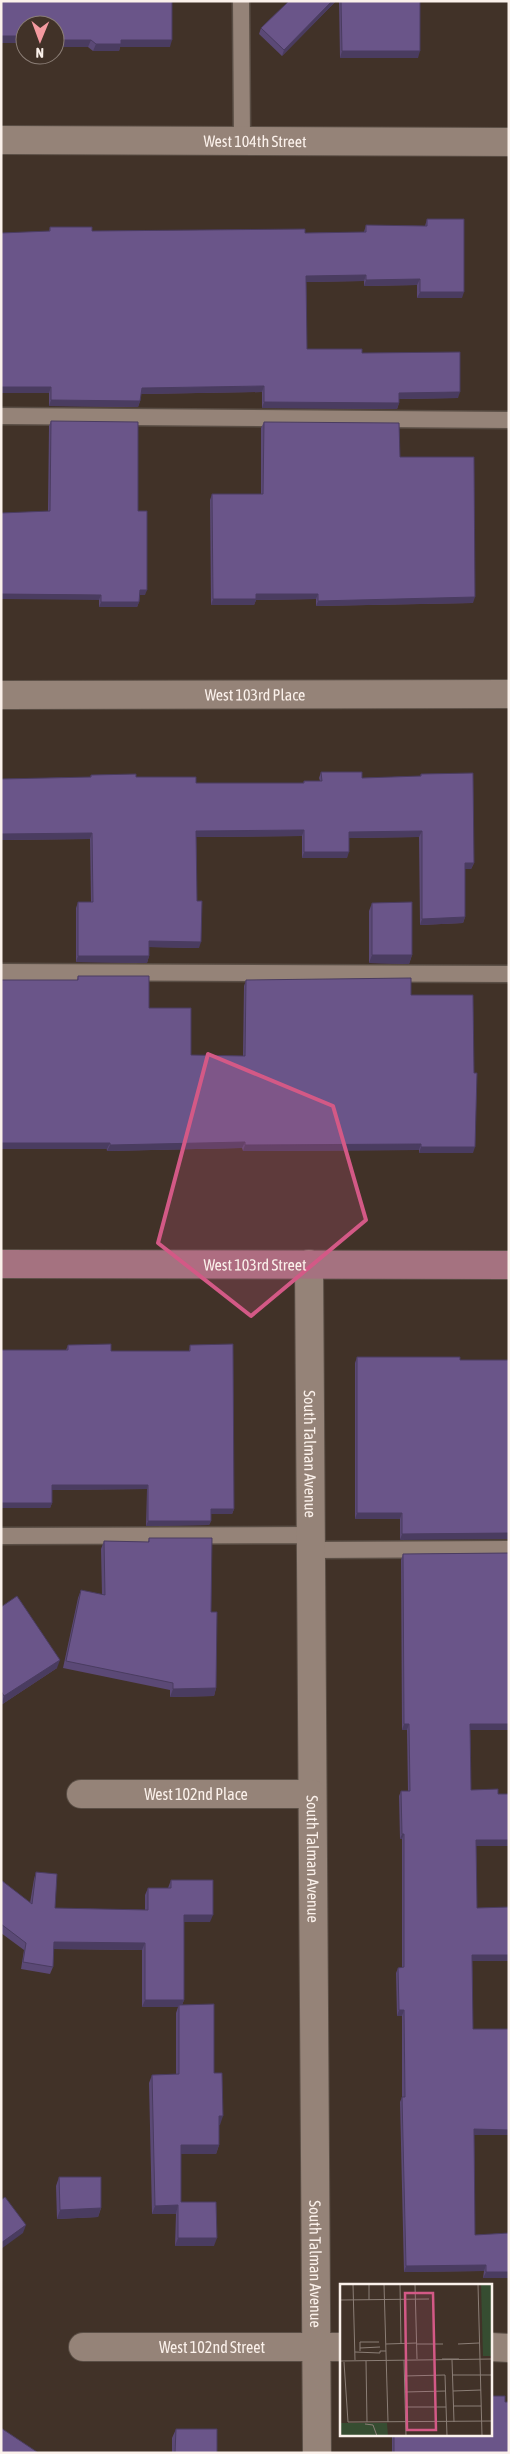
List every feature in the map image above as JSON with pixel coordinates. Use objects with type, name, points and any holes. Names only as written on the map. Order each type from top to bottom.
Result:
[{"type":"main road","name":"West 103rd Street","points":[[1,1264],[509,1264]]},
{"type":"street","name":"West 104th Street","points":[[1,140],[509,142]]},
{"type":"street","name":"West 103rd Place","points":[[1,695],[509,694]]},
{"type":"street","name":"South Talman Avenue","points":[[309,1264],[312,1794],[329,2347],[317,2453]]},
{"type":"street","name":"West 102nd Place","points":[[81,1794],[312,1794]]},
{"type":"street","name":"West 102nd Street","points":[[83,2347],[329,2347]]},
{"type":"street","points":[[492,2348],[509,2348]]},
{"type":"lane","points":[[241,1],[242,140]]},
{"type":"lane","points":[[1,416],[509,420]]},
{"type":"lane","points":[[1,972],[509,974]]},
{"type":"lane","points":[[1,1536],[311,1542],[509,1549]]},
{"type":"highlighted area","points":[[208,1054],[333,1106],[366,1220],[251,1316],[158,1243]]},
{"type":"building","points":[[1,1],[172,1],[172,40],[121,40],[121,44],[96,44],[91,40],[65,40],[65,15],[15,15],[15,36],[1,36]]},
{"type":"building","points":[[289,1],[332,1],[284,50],[261,28]]},
{"type":"building","points":[[341,1],[420,1],[420,51],[342,51]]},
{"type":"building","points":[[427,219],[464,219],[464,292],[420,292],[420,279],[366,280],[366,275],[306,276],[307,349],[362,349],[362,353],[460,352],[460,392],[399,393],[399,403],[264,402],[264,386],[142,388],[140,401],[51,400],[51,387],[1,387],[1,233],[50,231],[50,227],[92,227],[92,231],[305,229],[305,233],[366,232],[366,225],[427,226]]},
{"type":"building","points":[[51,421],[138,422],[138,511],[147,511],[147,590],[140,590],[139,602],[101,602],[101,595],[1,594],[1,513],[50,511]]},
{"type":"building","points":[[264,422],[399,423],[400,457],[474,457],[475,597],[318,601],[318,594],[256,594],[256,599],[213,599],[212,494],[263,494]]},
{"type":"building","points":[[321,772],[362,772],[362,778],[473,773],[474,863],[465,863],[465,917],[422,919],[422,831],[349,832],[349,852],[304,852],[304,830],[196,831],[197,901],[202,901],[201,942],[149,941],[149,956],[78,956],[78,902],[93,902],[92,833],[1,834],[1,779],[136,774],[136,777],[196,777],[196,783],[304,783],[304,781],[322,781]]},
{"type":"building","points":[[412,902],[412,955],[372,955],[372,903]]},
{"type":"building","points":[[78,976],[149,976],[149,1008],[191,1008],[191,1055],[245,1056],[246,980],[411,978],[411,995],[473,995],[474,1073],[477,1073],[475,1147],[421,1147],[421,1144],[245,1145],[245,1142],[110,1145],[110,1143],[1,1143],[1,980],[78,980]]},
{"type":"building","points":[[111,1344],[111,1351],[190,1351],[190,1345],[233,1344],[234,1509],[211,1509],[211,1521],[148,1521],[148,1485],[52,1485],[52,1503],[1,1503],[1,1350],[68,1350],[68,1345]]},
{"type":"building","points":[[357,1357],[460,1357],[460,1360],[509,1360],[509,1533],[402,1534],[402,1513],[357,1513]]},
{"type":"building","points":[[149,1538],[212,1538],[211,1612],[217,1612],[216,1688],[173,1689],[173,1683],[66,1661],[81,1590],[105,1595],[104,1541],[149,1542]]},
{"type":"building","points":[[509,1553],[509,1724],[470,1724],[471,1790],[498,1789],[498,1794],[509,1794],[509,1840],[476,1840],[477,1908],[509,1907],[509,1955],[472,1955],[473,2029],[509,2029],[509,2130],[474,2129],[475,2235],[509,2233],[509,2272],[486,2272],[486,2265],[406,2266],[402,2097],[405,2097],[404,2010],[399,2010],[398,1968],[404,1967],[404,1834],[402,1834],[401,1791],[410,1791],[409,1724],[404,1724],[403,1554]]},
{"type":"building","points":[[17,1596],[60,1660],[4,1696],[1,1691],[1,1607]]},
{"type":"building","points":[[36,1872],[57,1874],[55,1908],[148,1910],[148,1888],[171,1888],[171,1880],[213,1880],[213,1915],[184,1915],[184,2000],[145,2000],[145,1943],[54,1942],[53,1967],[23,1962],[26,1943],[1,1924],[1,1880],[32,1904]]},
{"type":"building","points":[[214,2004],[214,2073],[222,2073],[223,2116],[219,2116],[219,2145],[181,2145],[181,2202],[216,2202],[217,2238],[178,2238],[178,2205],[155,2206],[152,2075],[179,2074],[179,2005]]},
{"type":"building","points":[[59,2177],[101,2177],[101,2208],[60,2210]]},
{"type":"building","points":[[5,2197],[26,2225],[1,2243],[1,2200]]},
{"type":"building","points":[[492,2396],[505,2396],[505,2402],[509,2402],[509,2453],[394,2453],[394,2436],[492,2436]]},
{"type":"building","points":[[1,2428],[37,2452],[1,2453]]},
{"type":"building","points":[[176,2429],[217,2429],[217,2453],[175,2453]]}]
